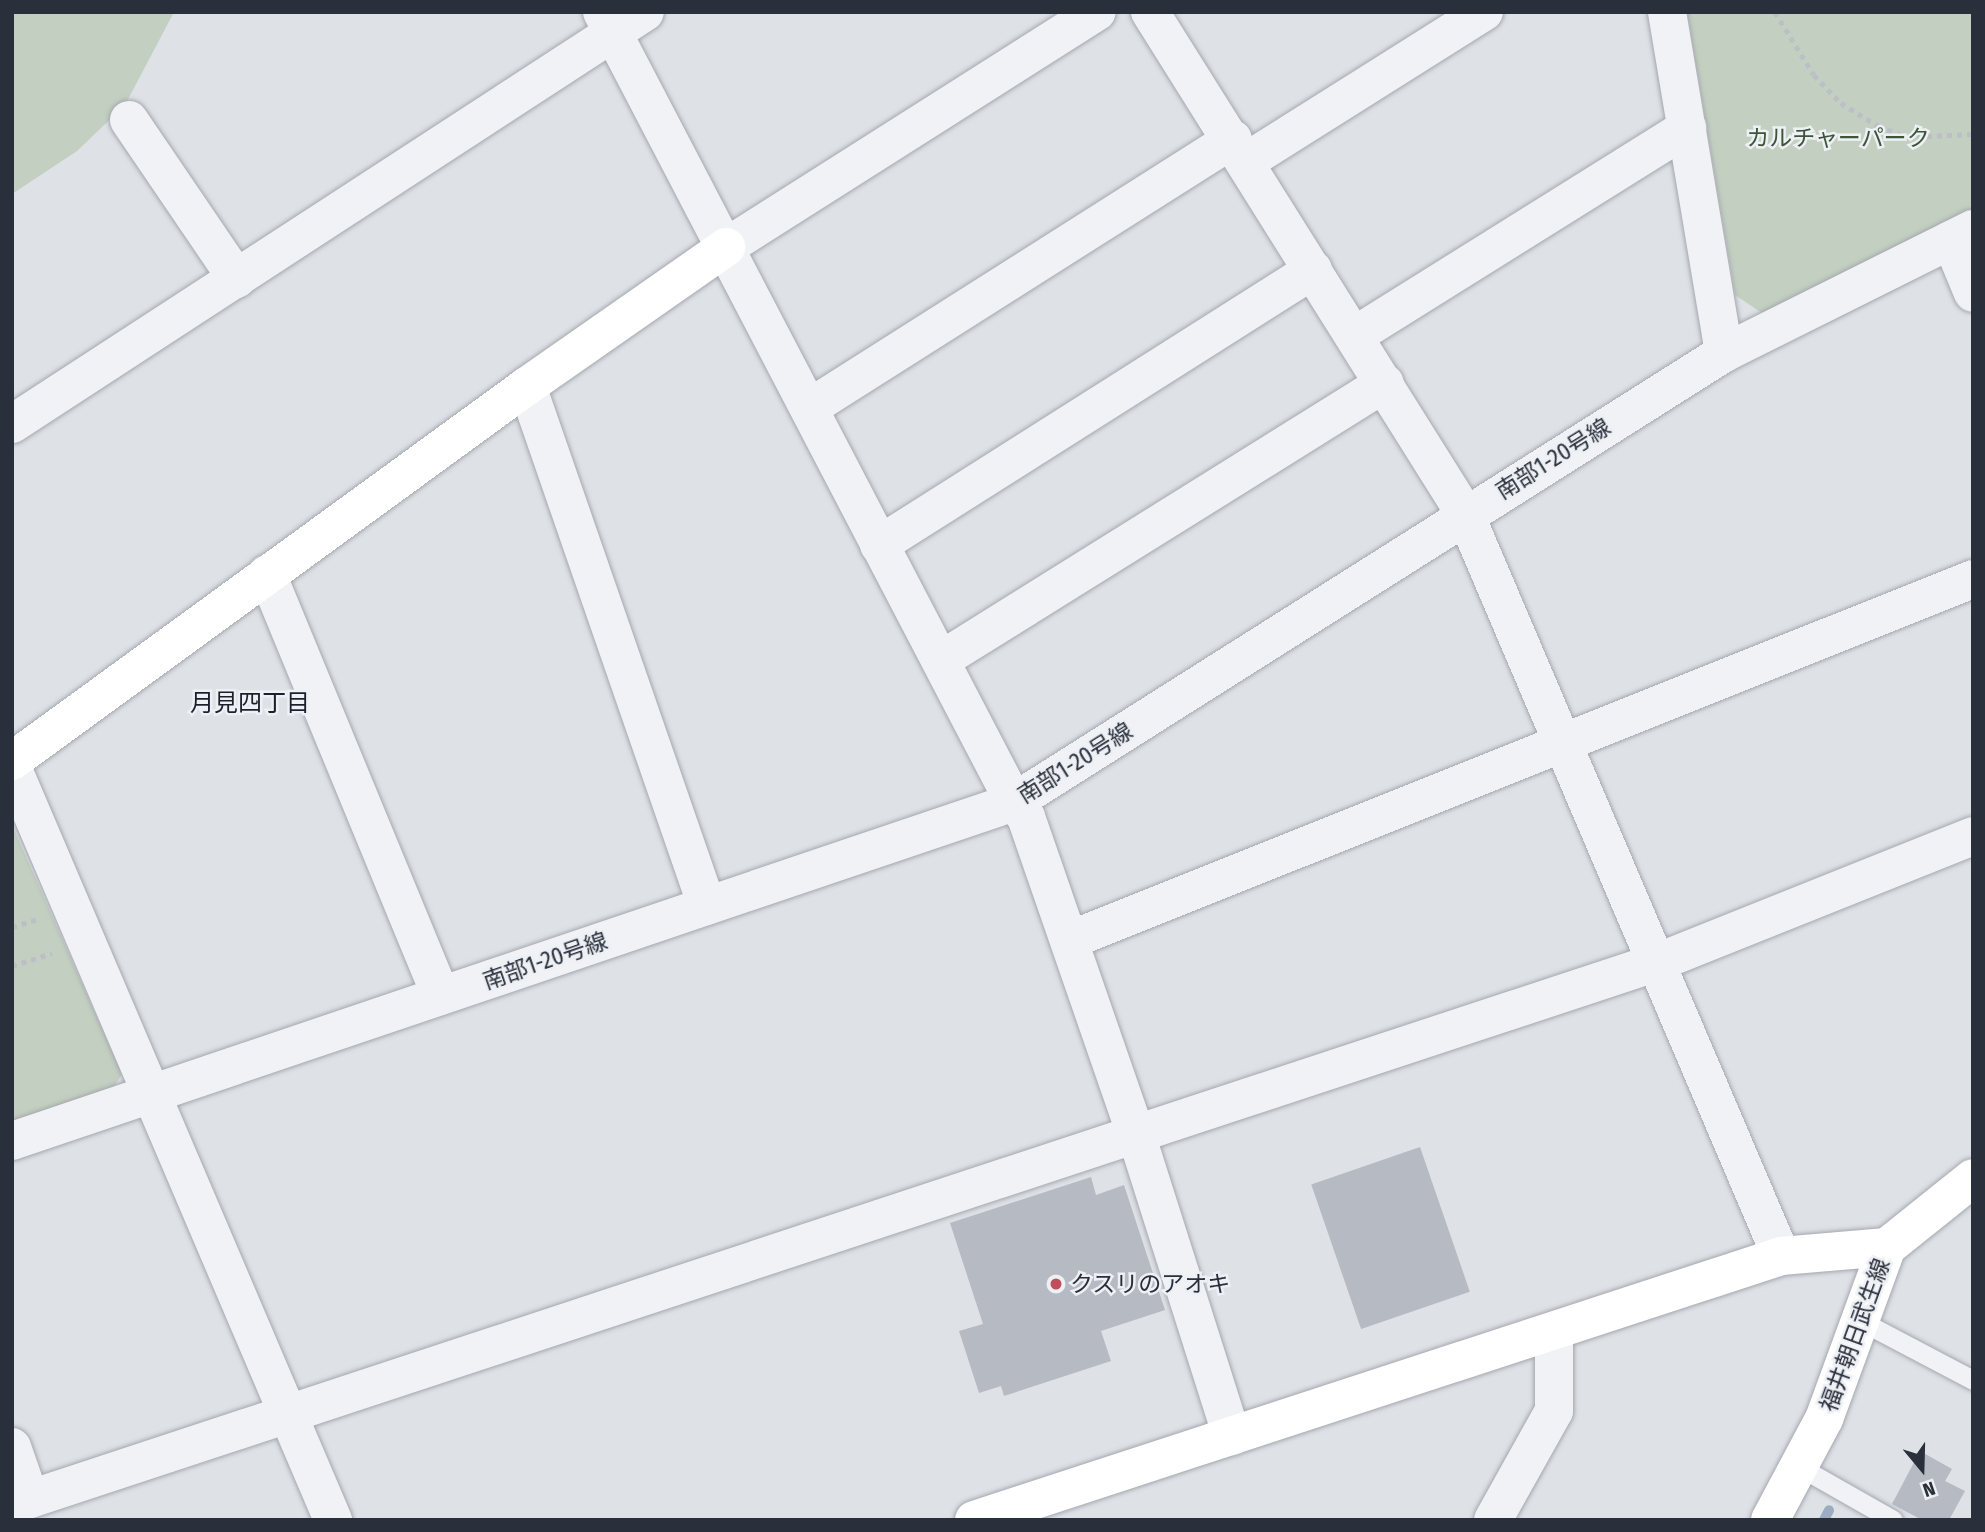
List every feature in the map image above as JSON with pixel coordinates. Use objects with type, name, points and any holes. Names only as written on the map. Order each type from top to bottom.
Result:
[{"type":"street","points":[[12,424],[237,279],[608,22],[645,12]]},
{"type":"street","points":[[12,761],[527,386],[726,247],[1097,12]]},
{"type":"street","points":[[1150,12],[1240,150],[1465,514],[1566,744],[1781,1256]]},
{"type":"street","points":[[809,408],[1240,150],[1484,12]]},
{"type":"street","points":[[1667,12],[1724,353]]},
{"type":"street","points":[[608,22],[1014,802],[1026,817],[1136,1134],[1232,1436]]},
{"type":"street","points":[[129,120],[237,279]]},
{"type":"street","points":[[1353,336],[1687,128]]},
{"type":"street","points":[[1962,235],[1973,293]]},
{"type":"street","name":"南部1-20号線","points":[[12,1141],[1014,802],[1465,514],[1724,353],[1962,235]]},
{"type":"street","points":[[879,545],[1313,270]]},
{"type":"street","points":[[941,660],[1385,383]]},
{"type":"street","points":[[527,386],[707,906]]},
{"type":"street","points":[[267,574],[441,996]]},
{"type":"street","points":[[1070,940],[1566,744],[1973,579]]},
{"type":"street","points":[[12,767],[332,1520]]},
{"type":"street","points":[[12,1447],[21,1502],[1658,962],[1973,836]]},
{"type":"street","name":"福井朝日武生線","points":[[1770,1520],[1824,1419],[1887,1247],[1973,1178]]},
{"type":"street","points":[[974,1520],[1554,1333],[1781,1256],[1887,1247]]},
{"type":"street","points":[[1493,1520],[1554,1411],[1554,1333]]},
{"type":"lane","points":[[1861,1321],[1973,1380]]},
{"type":"lane","points":[[1798,1466],[1893,1520]]},
{"type":"path","points":[[1775,12],[1814,75],[1842,103],[1878,126],[1907,136],[1973,134]]},
{"type":"green space","points":[[12,12],[174,12],[125,105],[77,151],[12,194]]},
{"type":"green space","name":"カルチャーパーク","points":[[1687,12],[1973,12],[1973,214],[1762,313],[1735,295]]},
{"type":"green space","points":[[12,825],[122,1074],[112,1090],[12,1124]]},
{"type":"building","points":[[1420,1147],[1470,1292],[1361,1329],[1311,1184]]},
{"type":"building","points":[[1091,1177],[1096,1195],[1124,1185],[1165,1310],[1101,1331],[1111,1361],[1004,1396],[1001,1386],[979,1393],[959,1331],[983,1324],[950,1223]]},
{"type":"building","points":[[1920,1451],[1952,1469],[1945,1481],[1965,1491],[1949,1520],[1922,1520],[1892,1504]]},
{"type":"waterway","points":[[1824,1520],[1829,1510]]},
{"type":"place","name":"クスリのアオキ","points":[[1056,1284]]},
{"type":"district","name":"月見四丁目","points":[[250,704]]}]
